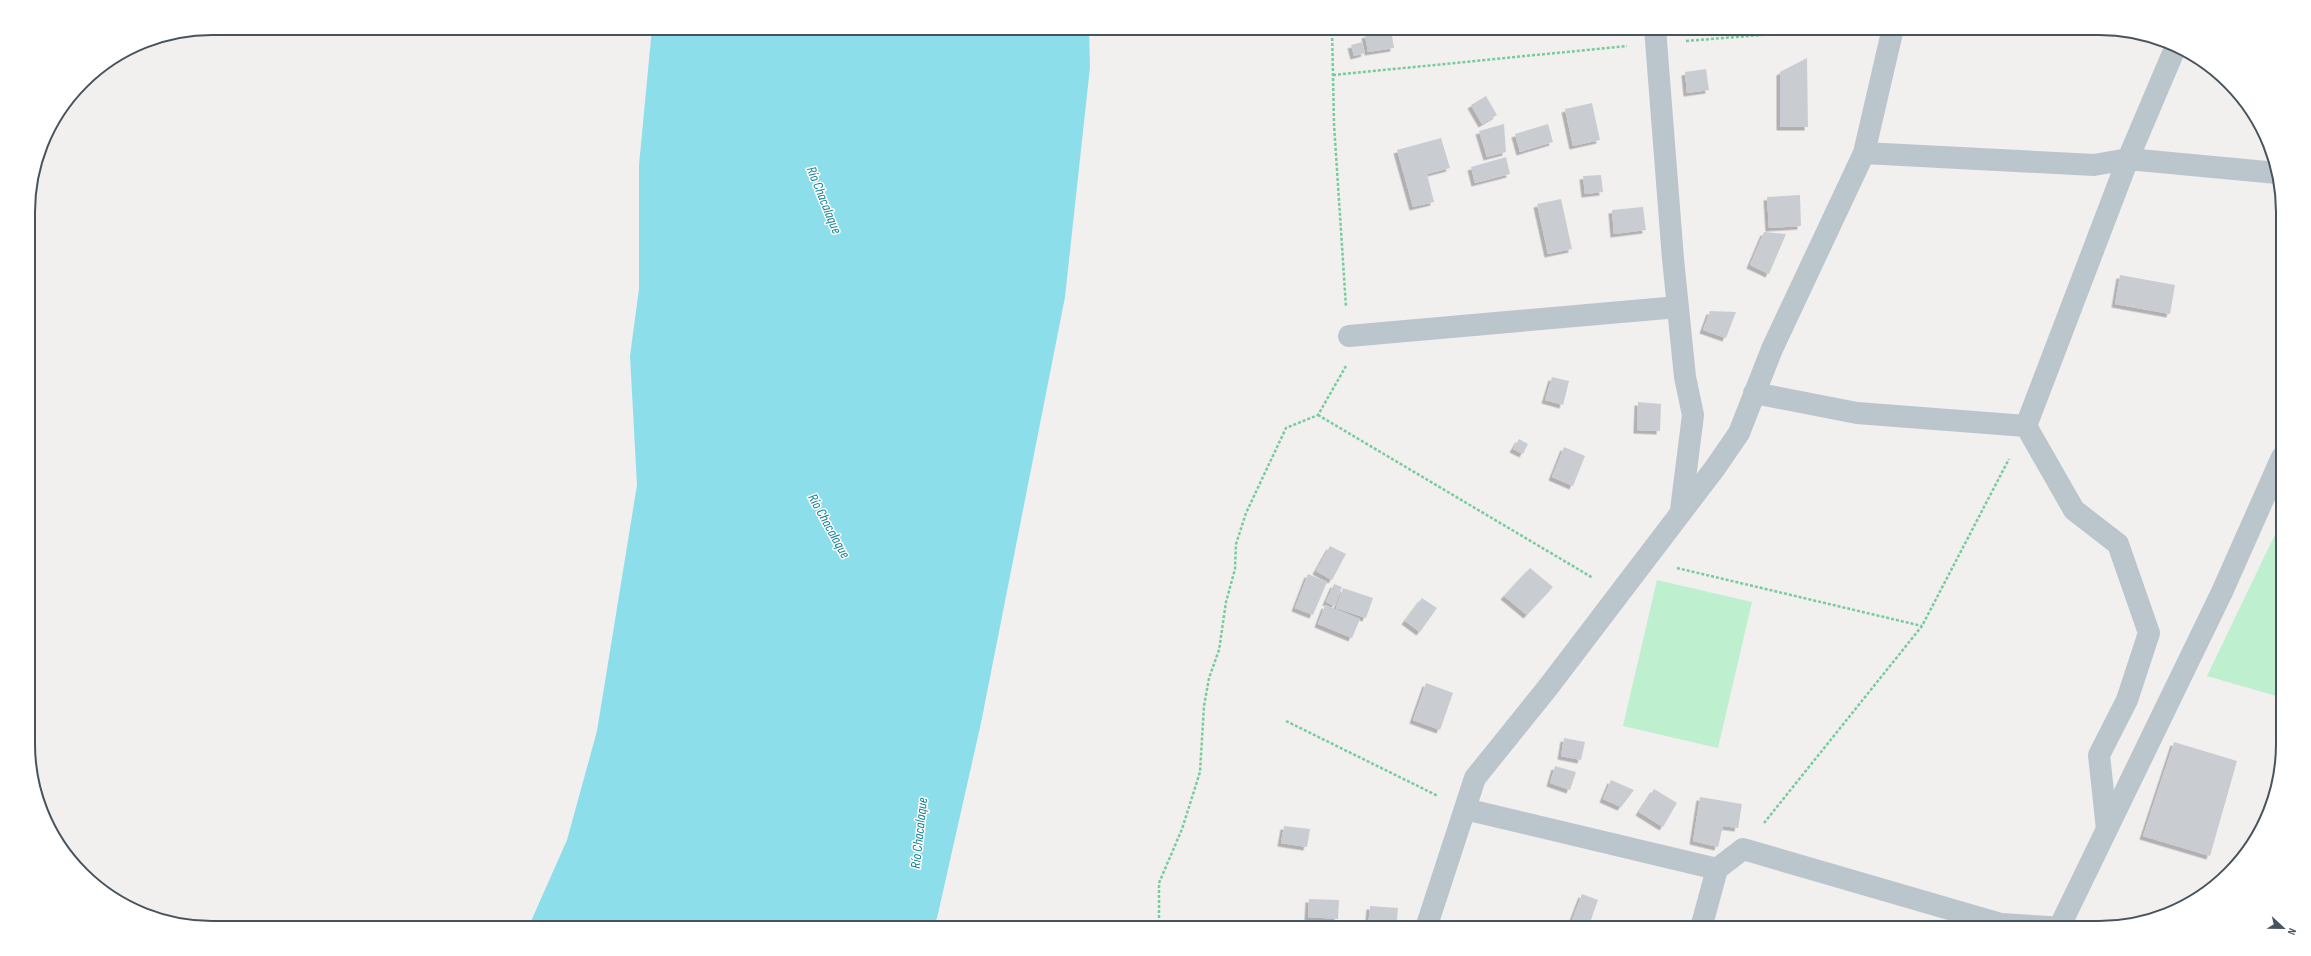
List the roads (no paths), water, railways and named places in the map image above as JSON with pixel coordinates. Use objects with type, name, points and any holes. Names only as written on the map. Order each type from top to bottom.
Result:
[{"type":"street","points":[[1655,35],[1678,308],[1685,377],[1693,415],[1681,513]]},
{"type":"street","points":[[1428,921],[1475,778],[1550,686],[1681,513],[1739,433],[1772,349],[1864,153],[1891,35]]},
{"type":"street","points":[[2026,426],[2128,159],[2174,51]]},
{"type":"street","points":[[1864,153],[2094,165],[2128,159],[2272,173]]},
{"type":"street","points":[[1349,336],[1678,308]]},
{"type":"street","points":[[1754,393],[1857,413],[2026,426]]},
{"type":"street","points":[[2026,426],[2074,510],[2118,544],[2149,633],[2127,700],[2098,754],[2107,829]]},
{"type":"street","points":[[2065,921],[2107,829],[2222,592],[2276,470]]},
{"type":"street","points":[[1465,809],[1717,869]]},
{"type":"street","points":[[1703,921],[1717,869],[1743,850],[1990,921]]},
{"type":"water","name":"Río Chacalaque","points":[[651,35],[1089,35],[1090,67],[1065,297],[981,723],[935,921],[531,921],[567,840],[597,731],[637,485],[630,356],[639,289],[639,165]]}]
